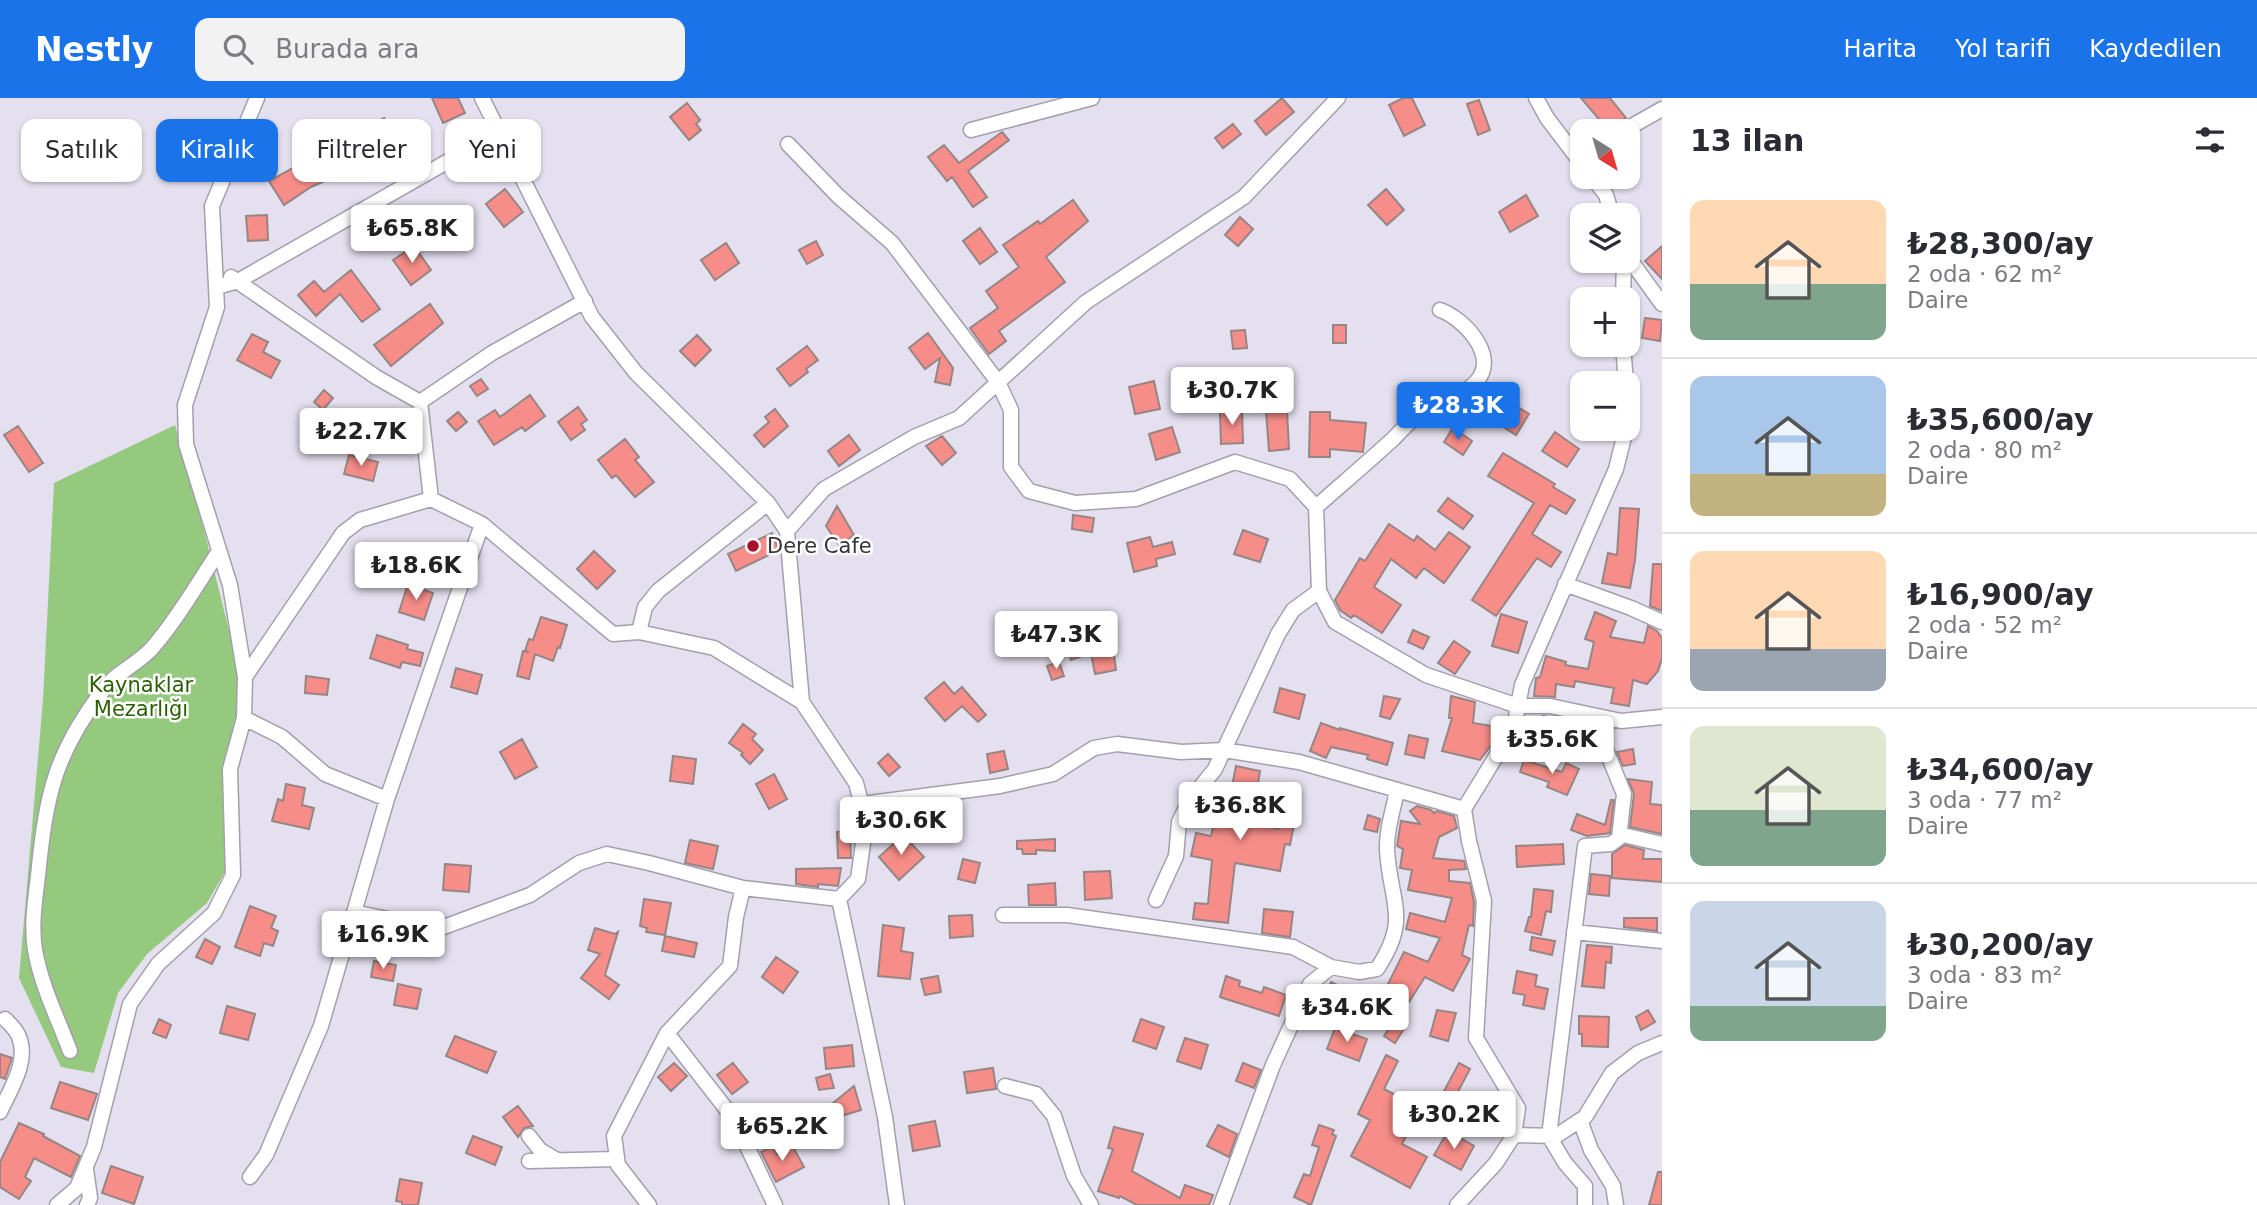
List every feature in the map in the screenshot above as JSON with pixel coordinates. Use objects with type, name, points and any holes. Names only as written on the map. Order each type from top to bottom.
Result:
[{"type":"street","points":[[57,1205],[77,1188],[94,1147],[130,1004],[158,964],[214,913],[233,875],[230,769],[244,718],[245,677],[230,585],[186,444],[185,405],[217,307],[212,206],[257,98]]},
{"type":"street","points":[[482,98],[494,119]]},
{"type":"street","points":[[971,130],[1092,98]]},
{"type":"street","points":[[787,531],[824,489],[914,437],[959,418],[1086,302],[1244,197],[1323,105],[1338,98]]},
{"type":"street","points":[[1536,98],[1547,118],[1570,148]]},
{"type":"street","points":[[1640,121],[1662,109]]},
{"type":"street","points":[[788,144],[838,196],[892,243],[998,382],[1011,410],[1011,467],[1029,491],[1075,503],[1136,499],[1235,462],[1290,479],[1316,507],[1319,591],[1335,622],[1426,675],[1518,706],[1550,706],[1621,721],[1662,717]]},
{"type":"street","points":[[217,287],[238,281],[445,163]]},
{"type":"street","points":[[526,182],[592,317],[636,373],[768,503],[787,531],[802,702]]},
{"type":"street","points":[[217,267],[376,377],[420,402]]},
{"type":"street","points":[[1637,273],[1662,304]]},
{"type":"street","points":[[420,402],[492,353],[584,301]]},
{"type":"street","points":[[1316,507],[1418,415],[1466,390],[1479,379],[1483,362],[1478,343],[1467,325],[1453,314],[1440,310]]},
{"type":"street","points":[[420,402],[431,499]]},
{"type":"street","points":[[1457,1205],[1496,1163],[1514,1135],[1518,1108],[1476,1038],[1484,901],[1464,809],[1514,727],[1521,685],[1616,469],[1623,441]]},
{"type":"street","points":[[245,677],[343,533],[360,520],[431,499],[482,524],[613,634],[639,632],[714,648],[802,702],[856,783],[866,822],[858,878],[839,899]]},
{"type":"street","points":[[639,632],[645,607],[658,591],[768,503]]},
{"type":"street","points":[[250,1177],[266,1155],[321,1026],[387,799],[482,524]]},
{"type":"street","points":[[70,1051],[43,980],[33,923],[41,838],[49,792],[60,759],[106,685],[151,650],[219,551]]},
{"type":"street","points":[[1566,584],[1662,622]]},
{"type":"street","points":[[1156,900],[1176,856],[1179,822],[1191,800],[1214,769],[1278,634],[1293,610],[1319,591]]},
{"type":"street","points":[[244,718],[282,737],[325,774],[387,799]]},
{"type":"street","points":[[1607,718],[1604,746],[1624,794],[1619,838]]},
{"type":"street","points":[[862,804],[1000,786],[1054,774],[1094,748],[1117,744],[1181,752],[1224,750],[1299,762],[1464,809]]},
{"type":"street","points":[[1003,915],[1067,915],[1293,947],[1331,967],[1359,972],[1377,969],[1390,950],[1398,916],[1386,848],[1397,791]]},
{"type":"street","points":[[1585,1205],[1585,1186],[1565,1163],[1549,1136],[1585,846],[1611,844],[1623,835],[1662,844]]},
{"type":"street","points":[[354,912],[441,928],[530,895],[579,863],[607,854],[743,888],[839,899]]},
{"type":"street","points":[[649,1205],[618,1165],[614,1136],[667,1033],[730,966],[736,917],[743,888]]},
{"type":"street","points":[[839,899],[885,1117],[897,1205]]},
{"type":"street","points":[[1574,932],[1662,941]]},
{"type":"street","points":[[1221,1205],[1273,1065],[1310,984],[1331,967]]},
{"type":"street","points":[[0,1112],[20,1068],[22,1047],[19,1034],[5,1019]]},
{"type":"street","points":[[667,1033],[734,1119],[775,1205]]},
{"type":"street","points":[[1514,1135],[1556,1136],[1585,1117],[1612,1073],[1638,1053],[1662,1043]]},
{"type":"street","points":[[1005,1086],[1036,1094],[1054,1116],[1074,1176],[1091,1205]]},
{"type":"street","points":[[1580,1120],[1591,1150],[1613,1186],[1616,1205]]},
{"type":"street","points":[[529,1136],[540,1150],[558,1160]]},
{"type":"street","points":[[529,1161],[617,1159]]},
{"type":"street","points":[[86,1167],[90,1198],[87,1205]]},
{"type":"green space","name":"Kaynaklar Mezarlığı","points":[[175,425],[240,675],[238,713],[223,764],[226,870],[207,903],[147,954],[118,993],[94,1073],[61,1067],[19,978],[43,700],[54,483]]},
{"type":"building","points":[[432,98],[458,98],[465,113],[445,119],[443,123]]},
{"type":"building","points":[[1282,98],[1294,112],[1266,135],[1255,121]]},
{"type":"building","points":[[1403,98],[1412,98],[1425,125],[1404,136],[1389,105]]},
{"type":"building","points":[[1581,98],[1610,98],[1626,118],[1599,119]]},
{"type":"building","points":[[1479,100],[1490,130],[1478,135],[1467,104]]},
{"type":"building","points":[[687,103],[700,120],[696,124],[701,130],[689,140],[670,117]]},
{"type":"building","points":[[1233,124],[1241,134],[1223,148],[1215,138]]},
{"type":"building","points":[[1002,132],[1009,140],[968,171],[987,197],[973,207],[952,177],[947,181],[928,157],[944,145],[959,163]]},
{"type":"building","points":[[292,168],[292,182],[323,182],[284,205],[270,182],[278,182],[278,176]]},
{"type":"building","points":[[505,189],[523,212],[504,227],[486,204]]},
{"type":"building","points":[[1386,189],[1404,210],[1387,225],[1368,205]]},
{"type":"building","points":[[1526,195],[1538,216],[1510,232],[1499,212]]},
{"type":"building","points":[[1073,200],[1088,221],[1046,257],[1065,282],[999,331],[1006,341],[989,354],[970,328],[998,308],[986,291],[1019,267],[1003,245],[1038,221],[1040,224]]},
{"type":"building","points":[[267,215],[268,240],[248,241],[246,216]]},
{"type":"building","points":[[1240,217],[1253,229],[1238,246],[1225,235]]},
{"type":"building","points":[[980,228],[997,252],[980,264],[963,241]]},
{"type":"building","points":[[816,241],[823,255],[807,264],[799,250]]},
{"type":"building","points":[[726,243],[739,263],[715,280],[701,260]]},
{"type":"building","points":[[414,246],[431,270],[411,285],[393,260]]},
{"type":"building","points":[[1662,246],[1662,279],[1645,261]]},
{"type":"building","points":[[351,270],[380,309],[362,322],[340,294],[316,316],[298,295],[314,281],[324,292]]},
{"type":"building","points":[[430,304],[443,323],[391,366],[374,345]]},
{"type":"building","points":[[1645,318],[1662,320],[1660,341],[1642,338]]},
{"type":"building","points":[[1333,325],[1346,325],[1346,343],[1333,343]]},
{"type":"building","points":[[1245,330],[1247,348],[1233,349],[1231,331]]},
{"type":"building","points":[[928,333],[953,368],[950,385],[935,382],[940,358],[925,369],[909,348]]},
{"type":"building","points":[[252,334],[268,342],[263,352],[280,361],[271,378],[237,360]]},
{"type":"building","points":[[697,335],[711,350],[695,366],[680,351]]},
{"type":"building","points":[[807,346],[818,360],[790,386],[777,369]]},
{"type":"building","points":[[481,379],[488,389],[477,396],[470,386]]},
{"type":"building","points":[[1154,381],[1160,409],[1135,414],[1129,387]]},
{"type":"building","points":[[324,390],[333,398],[323,410],[314,402]]},
{"type":"building","points":[[530,395],[545,416],[525,431],[522,427],[494,445],[478,421],[495,410],[500,417]]},
{"type":"building","points":[[1504,398],[1529,414],[1516,435],[1491,419]]},
{"type":"building","points":[[578,407],[587,420],[581,424],[585,430],[571,440],[558,422]]},
{"type":"building","points":[[775,409],[788,426],[764,447],[754,435],[769,422],[765,417]]},
{"type":"building","points":[[1242,410],[1243,443],[1221,444],[1220,412]]},
{"type":"building","points":[[1287,410],[1289,449],[1269,451],[1266,411]]},
{"type":"building","points":[[458,412],[467,422],[456,431],[447,421]]},
{"type":"building","points":[[1310,412],[1330,412],[1330,420],[1366,423],[1363,452],[1330,449],[1330,457],[1309,457]]},
{"type":"building","points":[[18,426],[43,463],[29,472],[4,435]]},
{"type":"building","points":[[1172,427],[1180,452],[1156,460],[1149,434]]},
{"type":"building","points":[[342,428],[358,434],[352,448],[336,441]]},
{"type":"building","points":[[1453,428],[1472,441],[1463,455],[1444,442]]},
{"type":"building","points":[[1555,432],[1579,449],[1567,467],[1542,451]]},
{"type":"building","points":[[849,435],[860,450],[839,466],[828,451]]},
{"type":"building","points":[[942,436],[956,453],[942,465],[926,446]]},
{"type":"building","points":[[625,439],[639,457],[635,460],[654,482],[635,497],[616,475],[612,478],[598,460]]},
{"type":"building","points":[[1503,453],[1555,484],[1553,487],[1575,500],[1566,514],[1550,505],[1532,534],[1561,552],[1551,567],[1537,558],[1496,616],[1472,600],[1534,503],[1488,476]]},
{"type":"building","points":[[349,455],[378,462],[373,481],[344,474]]},
{"type":"building","points":[[1448,498],[1473,516],[1463,529],[1438,511]]},
{"type":"building","points":[[837,506],[854,535],[839,545],[826,526]]},
{"type":"building","points":[[1620,508],[1639,509],[1630,588],[1602,583],[1608,553],[1617,555]]},
{"type":"building","points":[[1073,515],[1094,518],[1092,532],[1072,529]]},
{"type":"building","points":[[1389,524],[1414,541],[1417,536],[1435,550],[1449,532],[1470,547],[1444,583],[1424,568],[1416,578],[1391,559],[1374,587],[1401,605],[1382,633],[1354,615],[1351,618],[1340,610],[1335,600],[1360,558],[1365,561]]},
{"type":"building","points":[[1243,530],[1268,539],[1260,562],[1234,554]]},
{"type":"building","points":[[772,533],[779,550],[736,571],[728,554]]},
{"type":"building","points":[[1150,537],[1153,547],[1172,542],[1175,554],[1156,559],[1157,566],[1134,572],[1127,543]]},
{"type":"building","points":[[594,551],[615,571],[597,589],[577,569]]},
{"type":"building","points":[[1653,564],[1662,564],[1662,611],[1650,606]]},
{"type":"building","points":[[408,584],[433,593],[424,620],[399,612]]},
{"type":"building","points":[[1595,612],[1616,621],[1610,637],[1644,643],[1648,626],[1657,631],[1662,638],[1662,658],[1658,671],[1647,684],[1633,680],[1629,706],[1611,703],[1614,688],[1575,681],[1574,687],[1556,684],[1555,697],[1534,696],[1536,678],[1540,677],[1546,656],[1566,662],[1565,665],[1588,669],[1594,642],[1585,639]]},
{"type":"building","points":[[1501,614],[1527,622],[1518,653],[1492,646]]},
{"type":"building","points":[[1080,615],[1093,652],[1113,648],[1116,670],[1095,674],[1091,653],[1071,660],[1058,622]]},
{"type":"building","points":[[541,617],[567,625],[560,648],[558,647],[553,661],[535,654],[529,679],[517,676],[523,651],[529,652],[525,651],[529,639],[533,640]]},
{"type":"building","points":[[1413,630],[1429,637],[1423,649],[1408,642]]},
{"type":"building","points":[[377,635],[408,645],[407,649],[423,653],[420,666],[402,662],[400,668],[370,658]]},
{"type":"building","points":[[1454,641],[1470,652],[1455,674],[1438,663]]},
{"type":"building","points":[[1059,662],[1064,676],[1052,680],[1047,666]]},
{"type":"building","points":[[456,668],[482,675],[477,694],[451,687]]},
{"type":"building","points":[[306,676],[329,679],[327,695],[305,693]]},
{"type":"building","points":[[944,682],[954,694],[962,687],[986,715],[978,722],[962,706],[945,721],[925,698]]},
{"type":"building","points":[[1280,688],[1305,695],[1299,719],[1274,712]]},
{"type":"building","points":[[1384,696],[1400,699],[1390,719],[1380,716]]},
{"type":"building","points":[[1451,696],[1475,702],[1473,723],[1492,726],[1492,744],[1480,760],[1442,751],[1452,718],[1449,718]]},
{"type":"building","points":[[1543,716],[1596,725],[1593,744],[1541,736]]},
{"type":"building","points":[[1321,723],[1393,743],[1387,765],[1367,759],[1368,755],[1331,747],[1326,758],[1310,751]]},
{"type":"building","points":[[743,724],[756,734],[752,739],[763,750],[750,764],[741,755],[743,753],[729,743]]},
{"type":"building","points":[[1409,735],[1428,739],[1424,758],[1405,754]]},
{"type":"building","points":[[522,739],[537,767],[515,779],[500,752]]},
{"type":"building","points":[[1633,749],[1635,764],[1623,766],[1617,752]]},
{"type":"building","points":[[1004,751],[1008,769],[990,773],[987,754]]},
{"type":"building","points":[[888,754],[900,767],[889,776],[878,763]]},
{"type":"building","points":[[673,756],[696,759],[693,784],[670,781]]},
{"type":"building","points":[[1524,760],[1562,772],[1566,763],[1579,769],[1567,795],[1547,787],[1549,782],[1520,772]]},
{"type":"building","points":[[1236,766],[1260,771],[1252,822],[1278,829],[1284,795],[1299,798],[1290,845],[1285,844],[1280,871],[1235,863],[1228,923],[1193,919],[1195,903],[1208,904],[1212,860],[1191,856],[1196,833],[1211,836],[1221,789],[1231,791]]},
{"type":"building","points":[[774,774],[787,799],[769,809],[756,784]]},
{"type":"building","points":[[1628,779],[1652,782],[1650,804],[1662,805],[1662,834],[1630,827],[1634,794]]},
{"type":"building","points":[[286,784],[305,788],[302,805],[314,808],[309,829],[272,821],[278,799],[283,801]]},
{"type":"building","points":[[1611,800],[1614,800],[1610,833],[1587,836],[1571,830],[1577,814],[1605,825]]},
{"type":"building","points":[[1417,806],[1434,813],[1437,811],[1454,816],[1457,828],[1439,837],[1433,858],[1464,861],[1466,869],[1449,870],[1449,881],[1470,883],[1474,902],[1473,926],[1469,925],[1462,955],[1470,959],[1453,991],[1425,977],[1409,1002],[1386,988],[1404,952],[1428,962],[1440,938],[1406,929],[1410,913],[1445,922],[1452,898],[1408,890],[1412,870],[1400,868],[1403,849],[1397,846],[1401,821],[1420,824],[1410,811]]},
{"type":"building","points":[[1368,815],[1380,819],[1377,832],[1364,829]]},
{"type":"building","points":[[850,831],[851,858],[838,858],[837,832]]},
{"type":"building","points":[[903,835],[924,857],[899,880],[879,857]]},
{"type":"building","points":[[1055,839],[1055,851],[1036,850],[1036,854],[1023,854],[1022,849],[1017,849],[1017,841]]},
{"type":"building","points":[[690,840],[718,846],[713,869],[685,863]]},
{"type":"building","points":[[1563,844],[1564,864],[1517,867],[1516,846]]},
{"type":"building","points":[[1625,845],[1644,850],[1643,859],[1662,859],[1662,882],[1612,878],[1612,854]]},
{"type":"building","points":[[963,859],[980,863],[975,883],[958,879]]},
{"type":"building","points":[[445,864],[471,866],[469,892],[443,890]]},
{"type":"building","points":[[841,868],[838,886],[796,884],[796,869]]},
{"type":"building","points":[[1110,871],[1112,898],[1085,900],[1084,872]]},
{"type":"building","points":[[1591,874],[1610,876],[1609,896],[1589,894]]},
{"type":"building","points":[[1055,883],[1056,905],[1029,905],[1028,885]]},
{"type":"building","points":[[1534,889],[1553,891],[1551,912],[1546,911],[1541,935],[1525,931],[1531,917]]},
{"type":"building","points":[[644,899],[671,903],[665,935],[646,932],[647,928],[640,926]]},
{"type":"building","points":[[250,906],[276,916],[271,928],[278,931],[273,946],[264,943],[260,956],[235,947]]},
{"type":"building","points":[[1264,909],[1293,912],[1290,937],[1262,933]]},
{"type":"building","points":[[972,915],[973,936],[950,938],[949,916]]},
{"type":"building","points":[[1624,918],[1657,918],[1657,931],[1624,927]]},
{"type":"building","points":[[883,925],[904,928],[901,951],[913,953],[910,979],[878,976]]},
{"type":"building","points":[[595,928],[615,934],[618,932],[605,975],[619,985],[609,999],[581,978],[600,954],[588,950]]},
{"type":"building","points":[[665,936],[697,943],[694,957],[662,951]]},
{"type":"building","points":[[1532,937],[1555,941],[1552,955],[1530,950]]},
{"type":"building","points":[[205,939],[220,947],[212,964],[196,957]]},
{"type":"building","points":[[1587,945],[1612,947],[1611,963],[1606,962],[1604,988],[1582,986]]},
{"type":"building","points":[[776,957],[798,972],[783,993],[762,977]]},
{"type":"building","points":[[374,961],[396,965],[393,981],[371,977]]},
{"type":"building","points":[[1517,971],[1537,975],[1535,986],[1548,989],[1544,1009],[1523,1005],[1525,995],[1513,993]]},
{"type":"building","points":[[938,976],[941,992],[925,995],[921,979]]},
{"type":"building","points":[[1226,976],[1240,981],[1239,986],[1262,993],[1264,987],[1286,995],[1279,1016],[1220,997]]},
{"type":"building","points":[[1331,982],[1355,994],[1342,1022],[1317,1011]]},
{"type":"building","points":[[398,984],[421,989],[417,1009],[394,1005]]},
{"type":"building","points":[[227,1006],[255,1014],[248,1040],[220,1033]]},
{"type":"building","points":[[1437,1010],[1456,1013],[1448,1041],[1430,1036]]},
{"type":"building","points":[[1648,1010],[1655,1022],[1641,1030],[1636,1017]]},
{"type":"building","points":[[1579,1016],[1609,1017],[1608,1047],[1582,1046]]},
{"type":"building","points":[[159,1019],[171,1025],[166,1038],[153,1033]]},
{"type":"building","points":[[1141,1019],[1164,1027],[1156,1049],[1133,1041]]},
{"type":"building","points":[[1394,1021],[1405,1027],[1395,1043],[1384,1036]]},
{"type":"building","points":[[1335,1028],[1367,1039],[1359,1061],[1327,1049]]},
{"type":"building","points":[[455,1036],[496,1052],[487,1073],[446,1056]]},
{"type":"building","points":[[1185,1038],[1208,1045],[1201,1069],[1177,1061]]},
{"type":"building","points":[[852,1045],[854,1066],[826,1069],[824,1048]]},
{"type":"building","points":[[0,1054],[12,1058],[5,1079],[0,1077]]},
{"type":"building","points":[[1386,1055],[1398,1061],[1384,1089],[1421,1108],[1402,1144],[1427,1157],[1410,1188],[1351,1156],[1370,1120],[1358,1114]]},
{"type":"building","points":[[674,1063],[687,1076],[671,1091],[658,1077]]},
{"type":"building","points":[[733,1063],[748,1082],[732,1094],[717,1075]]},
{"type":"building","points":[[1243,1063],[1261,1070],[1254,1088],[1236,1081]]},
{"type":"building","points":[[1459,1063],[1470,1069],[1454,1099],[1443,1093]]},
{"type":"building","points":[[993,1068],[996,1089],[967,1093],[964,1072]]},
{"type":"building","points":[[830,1074],[834,1088],[819,1090],[816,1078]]},
{"type":"building","points":[[60,1082],[97,1094],[88,1120],[51,1108]]},
{"type":"building","points":[[854,1086],[861,1110],[838,1117],[833,1103]]},
{"type":"building","points":[[518,1106],[533,1126],[524,1128],[518,1137],[503,1117]]},
{"type":"building","points":[[814,1118],[826,1133],[814,1143],[802,1128]]},
{"type":"building","points":[[935,1121],[940,1146],[913,1151],[909,1126]]},
{"type":"building","points":[[19,1123],[44,1134],[43,1136],[80,1156],[71,1177],[34,1158],[25,1177],[31,1181],[19,1199],[0,1187],[0,1162]]},
{"type":"building","points":[[1218,1125],[1237,1134],[1229,1157],[1207,1146]]},
{"type":"building","points":[[1319,1125],[1334,1130],[1332,1134],[1336,1136],[1311,1205],[1294,1197],[1304,1174],[1310,1176],[1319,1147],[1312,1145]]},
{"type":"building","points":[[1114,1127],[1143,1134],[1132,1171],[1180,1198],[1185,1185],[1213,1195],[1209,1205],[1137,1205],[1120,1196],[1119,1198],[1098,1191],[1113,1149],[1108,1148]]},
{"type":"building","points":[[1448,1131],[1474,1146],[1461,1170],[1434,1155]]},
{"type":"building","points":[[473,1136],[502,1147],[495,1165],[466,1153]]},
{"type":"building","points":[[773,1146],[777,1155],[793,1147],[804,1167],[776,1182],[761,1152]]},
{"type":"building","points":[[111,1166],[143,1177],[134,1204],[102,1193]]},
{"type":"building","points":[[1658,1172],[1662,1172],[1662,1205],[1649,1205]]},
{"type":"building","points":[[400,1179],[422,1183],[418,1205],[402,1205],[402,1202],[396,1201]]},
{"type":"place","name":"Dere Cafe","points":[[753,546]]}]
